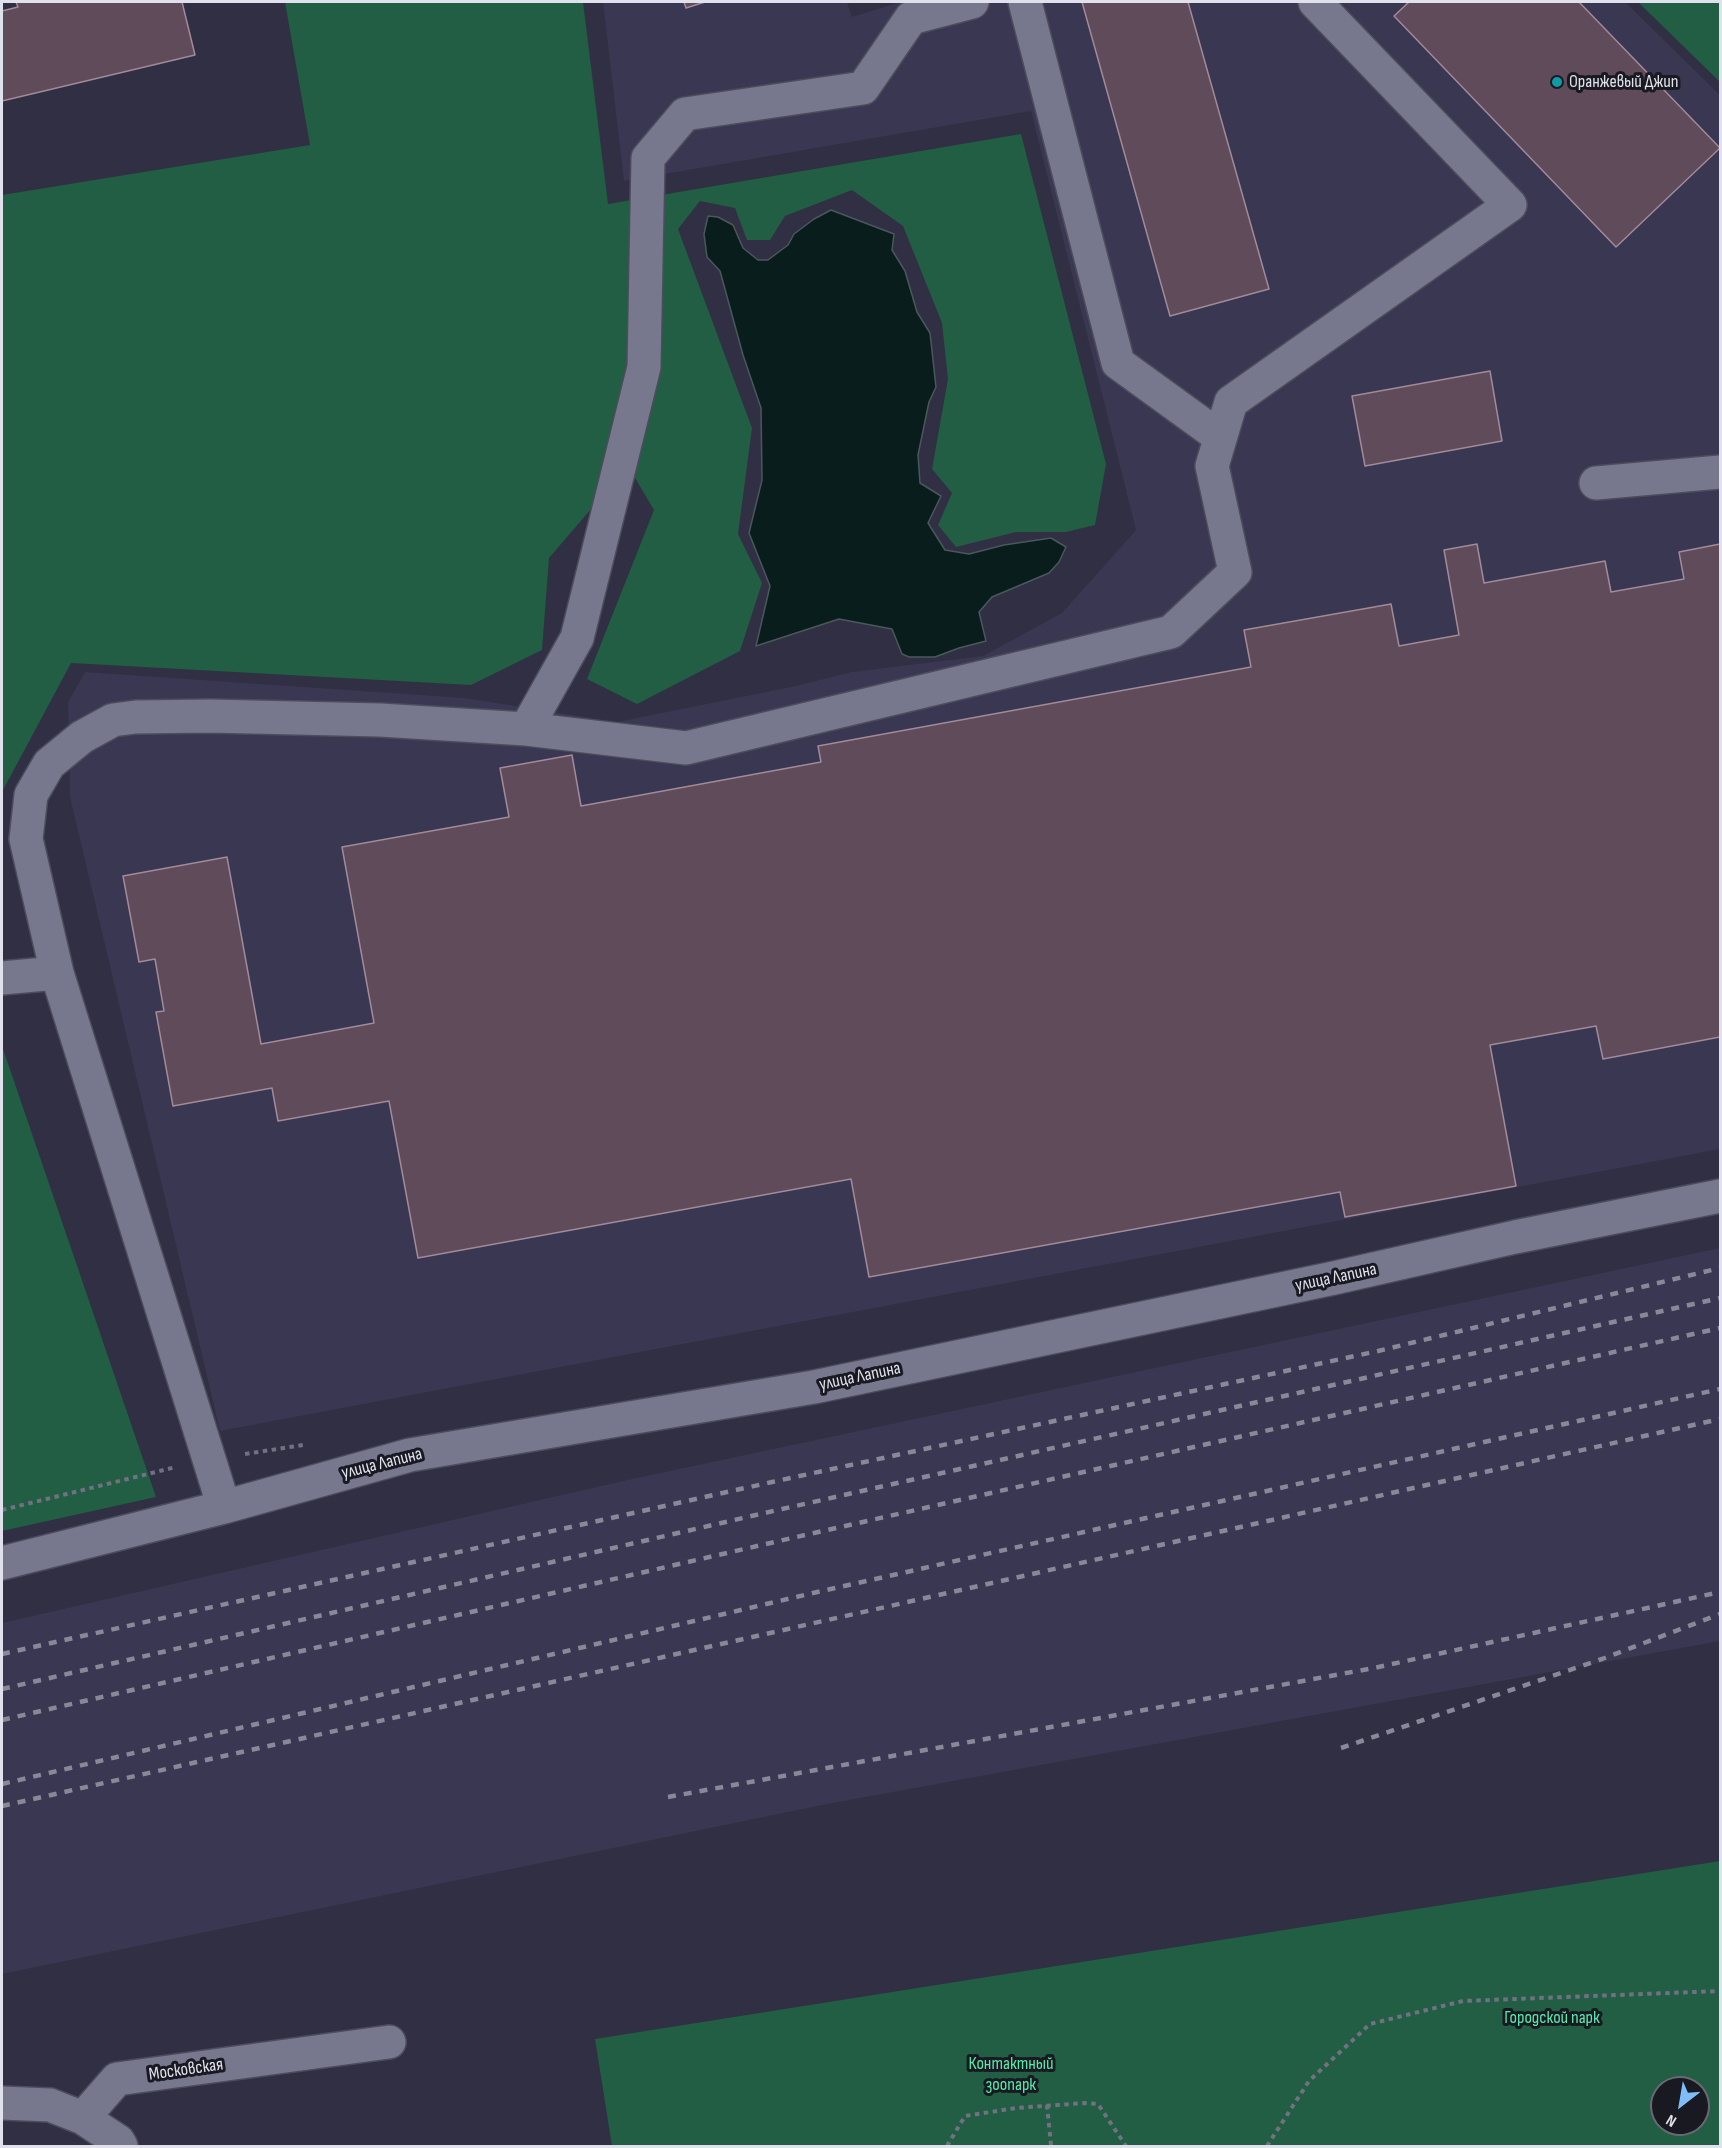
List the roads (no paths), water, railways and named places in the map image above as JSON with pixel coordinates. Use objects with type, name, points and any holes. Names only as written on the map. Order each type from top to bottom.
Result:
[{"type":"street","points":[[526,729],[577,638],[644,366],[648,158],[685,114],[863,88],[911,18],[972,2]]},
{"type":"street","points":[[1024,2],[1118,363],[1220,437]]},
{"type":"street","points":[[224,1507],[57,973],[26,839],[31,795],[50,764],[82,736],[113,720],[136,717],[380,720],[526,729],[686,748],[1171,632],[1235,572],[1212,466],[1231,402],[1510,205],[1315,2]]},
{"type":"street","points":[[1596,483],[1720,472]]},
{"type":"street","points":[[2,978],[57,973]]},
{"type":"street","name":"улица Лапина","points":[[2,1563],[224,1507],[410,1455],[814,1387],[1334,1278],[1515,1237],[1720,1196]]},
{"type":"street","name":"Московская","points":[[83,2118],[117,2079],[390,2042]]},
{"type":"street","points":[[2,2103],[50,2105],[83,2118],[121,2145]]},
{"type":"railway","points":[[2,1654],[772,1482],[1378,1351],[1720,1268]]},
{"type":"railway","points":[[2,1689],[782,1509],[1720,1298]]},
{"type":"railway","points":[[2,1720],[1720,1328]]},
{"type":"railway","points":[[2,1784],[813,1593],[1720,1389]]},
{"type":"railway","points":[[2,1806],[1720,1419]]},
{"type":"railway","points":[[668,1797],[1374,1668],[1720,1592]]},
{"type":"railway","points":[[1341,1748],[1602,1659],[1720,1614]]},
{"type":"place","name":"Оранжевый Джип","points":[[1557,82]]},
{"type":"park label","name":"Городской парк","points":[[1552,2018]]},
{"type":"park label","name":"Контактный зоопарк","points":[[1011,2074]]}]
